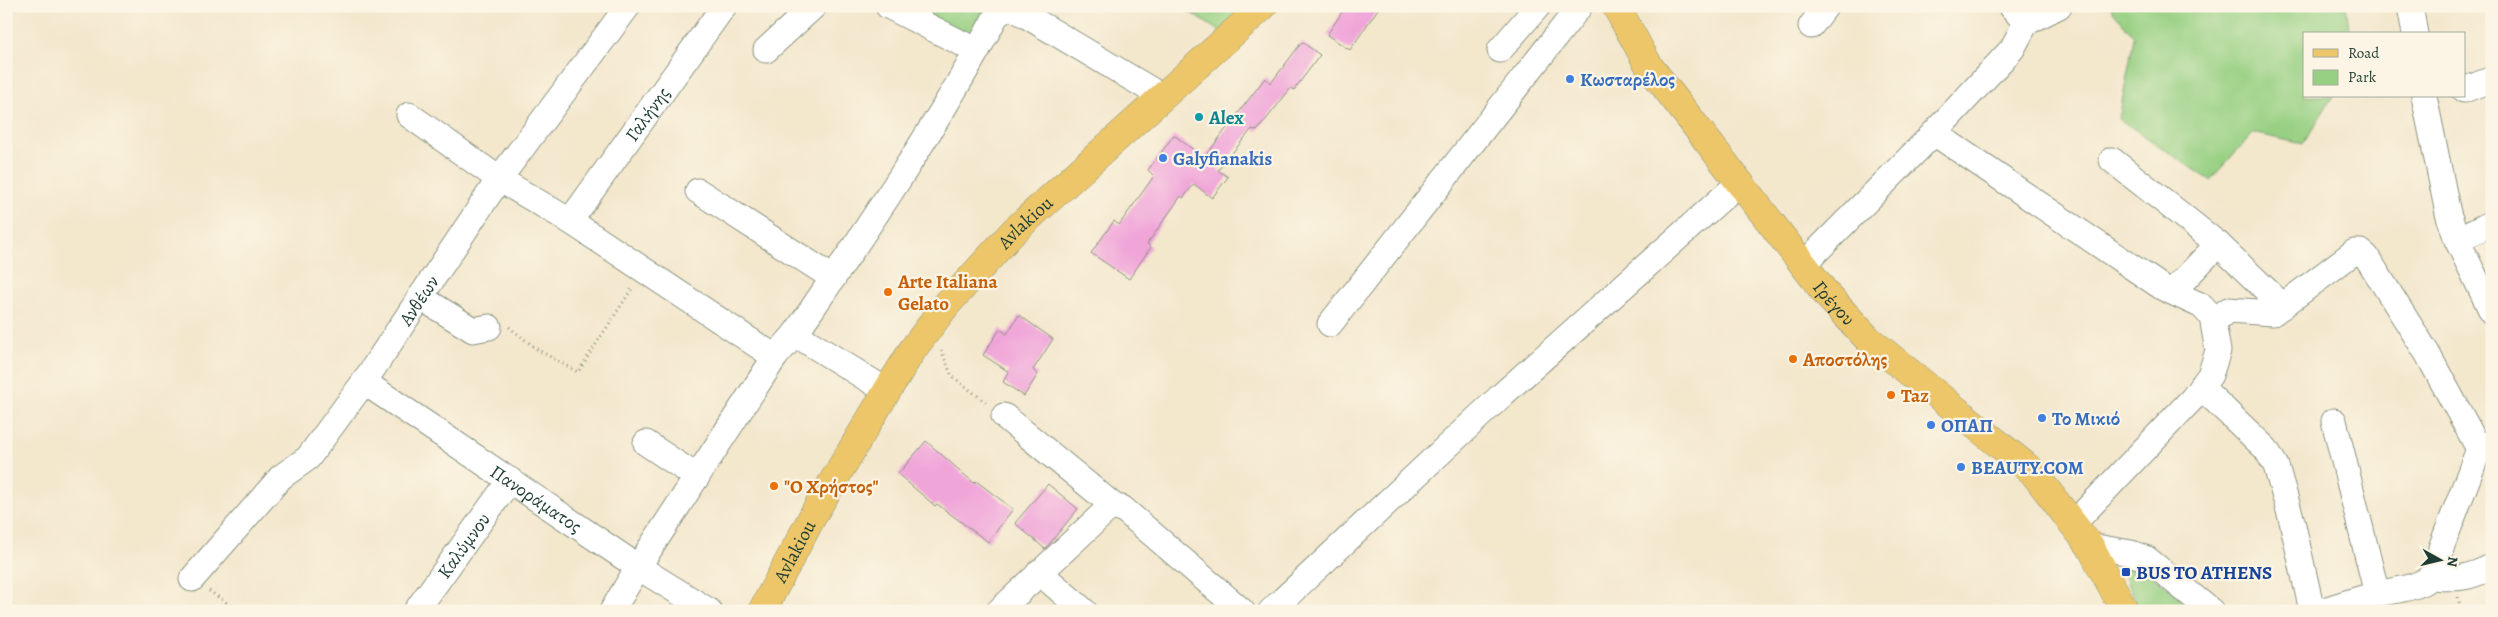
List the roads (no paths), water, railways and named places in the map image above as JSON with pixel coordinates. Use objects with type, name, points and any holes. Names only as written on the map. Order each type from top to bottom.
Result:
[{"type":"main road","name":"Avlakiou","points":[[762,611],[817,508],[913,349],[938,316],[980,266],[1014,231],[1263,6]]},
{"type":"main road","name":"Γρέγου","points":[[1616,6],[1649,66],[1827,295],[1868,339],[2032,471],[2090,546],[2125,611]]},
{"type":"street","name":"Ανθέων","points":[[192,579],[281,477],[308,458],[364,382],[499,178],[628,6]]},
{"type":"street","name":"Γαλήνης","points":[[570,221],[724,6]]},
{"type":"street","points":[[766,50],[814,6]]},
{"type":"street","points":[[888,6],[977,51]]},
{"type":"street","points":[[1500,50],[1538,6]]},
{"type":"street","points":[[1804,264],[1934,134],[2012,49],[2019,15],[2059,6]]},
{"type":"street","points":[[2410,6],[2414,32]]},
{"type":"street","points":[[612,611],[638,567],[775,357],[795,334],[906,171],[996,16],[1004,9],[1015,9],[1163,97]]},
{"type":"street","points":[[1330,324],[1572,9]]},
{"type":"street","points":[[2466,89],[2492,79]]},
{"type":"street","points":[[2430,98],[2440,178],[2457,240],[2492,312]]},
{"type":"street","points":[[409,116],[499,178],[570,221],[775,357]]},
{"type":"street","points":[[1934,134],[2163,288],[2172,290],[2202,306],[2212,317],[2218,350],[2210,375],[2073,524]]},
{"type":"street","points":[[2112,160],[2218,244],[2284,306]]},
{"type":"street","points":[[1271,611],[1496,400],[1739,183]]},
{"type":"street","points":[[698,192],[833,278]]},
{"type":"street","points":[[2457,240],[2492,223]]},
{"type":"street","points":[[2172,290],[2179,286],[2218,244]]},
{"type":"street","points":[[2213,322],[2228,310],[2261,314],[2273,313],[2354,252],[2361,252],[2366,256],[2485,445],[2440,548],[2440,561],[2431,577],[2418,586],[2377,594],[2321,611]]},
{"type":"street","points":[[420,297],[473,330],[489,327]]},
{"type":"street","points":[[795,334],[887,391]]},
{"type":"street","name":"Πανοράματος","points":[[364,382],[638,567],[709,611]]},
{"type":"street","points":[[2201,386],[2266,448],[2276,466],[2308,584],[2312,611]]},
{"type":"street","points":[[1004,416],[1115,507]]},
{"type":"street","points":[[2334,421],[2377,594]]},
{"type":"street","points":[[646,443],[697,477]]},
{"type":"street","name":"Καλύμνου","points":[[416,611],[510,480]]},
{"type":"street","points":[[999,611],[1108,509],[1115,507],[1122,508],[1242,611]]},
{"type":"street","points":[[2090,546],[2131,552],[2146,559],[2211,611]]},
{"type":"street","points":[[2431,577],[2454,579],[2473,576],[2492,566]]},
{"type":"street","points":[[1039,572],[1084,611]]},
{"type":"place","name":"Κωσταρέλος","points":[[1570,79]]},
{"type":"place","name":"Alex","points":[[1199,117]]},
{"type":"place","name":"Galyfianakis","points":[[1163,158]]},
{"type":"place","name":"Arte Italiana Gelato","points":[[888,292]]},
{"type":"place","name":"Αποστόλης","points":[[1793,359]]},
{"type":"place","name":"Taz","points":[[1891,395]]},
{"type":"place","name":"Το Μικιό","points":[[2042,418]]},
{"type":"place","name":"ΟΠΑΠ","points":[[1931,425]]},
{"type":"place","name":"BEAUTY.COM","points":[[1961,467]]},
{"type":"place","name":"\"Ο Χρήστος\"","points":[[774,486]]},
{"type":"place","name":"BUS TO ATHENS","points":[[2126,572]]}]
